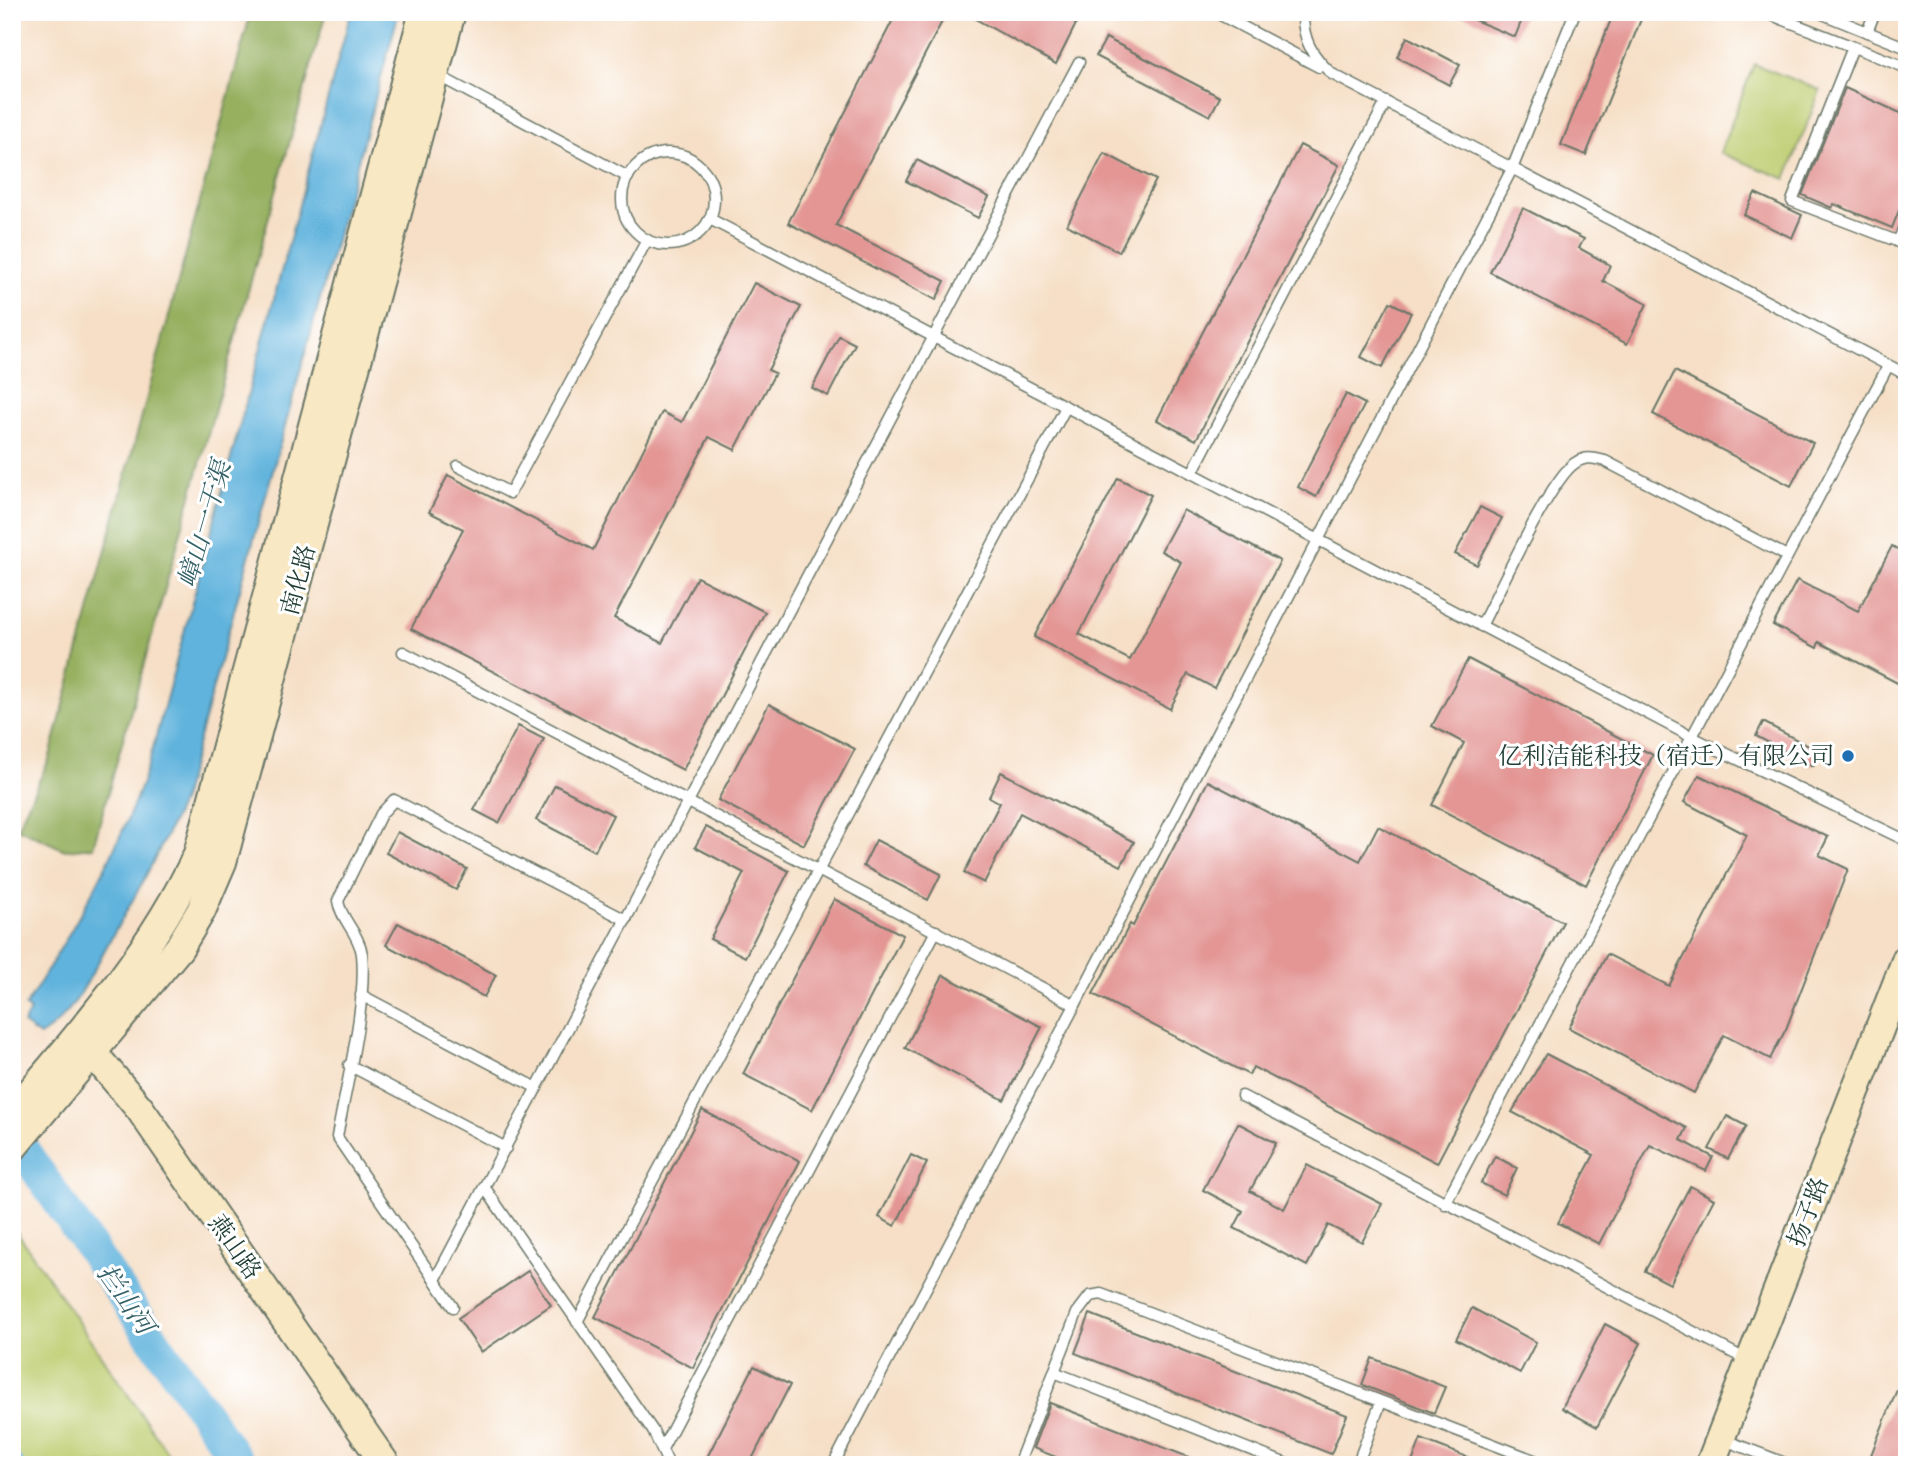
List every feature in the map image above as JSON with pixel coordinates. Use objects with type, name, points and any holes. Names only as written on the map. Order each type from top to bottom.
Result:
[{"type":"main road","name":"南化路","points":[[422,68],[424,12]]},
{"type":"main road","name":"南化路","points":[[44,1094],[85,1044],[152,941],[175,904],[198,854],[422,68],[451,12]]},
{"type":"main road","name":"扬子路","points":[[1710,1465],[1907,958]]},
{"type":"main road","name":"燕山路","points":[[85,1044],[148,1120],[386,1465]]},
{"type":"main road","points":[[12,1114],[44,1094]]},
{"type":"main road","points":[[12,1149],[44,1094]]},
{"type":"lane","points":[[1215,12],[1907,375]]},
{"type":"lane","points":[[1303,12],[1304,33],[1314,58],[1332,74]]},
{"type":"lane","points":[[833,1465],[1512,169],[1575,12]]},
{"type":"lane","points":[[1764,12],[1907,68]]},
{"type":"lane","points":[[1818,12],[1907,47]]},
{"type":"lane","points":[[1867,32],[1875,12]]},
{"type":"lane","points":[[1853,47],[1792,201],[1903,243],[1907,220]]},
{"type":"lane","points":[[435,1280],[1079,62]]},
{"type":"lane","points":[[422,68],[628,177]]},
{"type":"lane","points":[[1192,473],[1386,102]]},
{"type":"lane","points":[[666,152],[682,155],[696,162],[707,174],[713,188],[714,204],[710,219],[690,240],[676,245],[661,245],[647,240],[635,232],[625,213],[623,191],[628,177],[637,164],[666,152]]},
{"type":"lane","points":[[710,219],[1692,737],[1907,841]]},
{"type":"lane","points":[[458,466],[510,493],[647,240]]},
{"type":"lane","points":[[1446,1204],[1888,366]]},
{"type":"lane","points":[[577,1322],[1066,407]]},
{"type":"lane","points":[[1481,626],[1552,491],[1575,463],[1590,457],[1605,461],[1787,556]]},
{"type":"lane","points":[[402,652],[1075,1004]]},
{"type":"lane","points":[[453,1307],[337,1137],[360,995],[362,954],[358,937],[339,910],[338,901],[381,814],[394,800],[626,920]]},
{"type":"lane","points":[[662,1449],[936,932]]},
{"type":"lane","points":[[360,995],[537,1088]]},
{"type":"lane","points":[[349,1065],[506,1148]]},
{"type":"lane","points":[[1242,1096],[1750,1362]]},
{"type":"lane","points":[[485,1188],[653,1431],[668,1465]]},
{"type":"lane","points":[[1018,1465],[1082,1304],[1090,1296],[1101,1294],[1547,1465]]},
{"type":"lane","points":[[1054,1372],[1289,1465]]},
{"type":"lane","points":[[1357,1465],[1381,1402]]},
{"type":"lane","points":[[1720,1438],[1790,1465]]},
{"type":"green space","points":[[251,12],[326,12],[93,847],[65,850],[17,828],[49,760]]},
{"type":"green space","points":[[1754,64],[1820,90],[1786,179],[1720,153]]},
{"type":"green space","points":[[12,1225],[176,1465],[12,1465]]},
{"type":"water","points":[[351,12],[399,12],[182,800],[148,872],[80,994],[62,1017],[40,1036],[23,1024],[30,1011],[25,1007],[79,917],[111,855],[139,792],[150,759]]},
{"type":"building","points":[[897,12],[947,12],[836,225],[945,281],[936,300],[788,223]]},
{"type":"building","points":[[963,12],[1053,12],[1076,24],[1056,64]]},
{"type":"building","points":[[1455,12],[1525,12],[1515,37]]},
{"type":"building","points":[[1614,12],[1644,12],[1586,155],[1561,145]]},
{"type":"building","points":[[1407,37],[1460,65],[1449,85],[1397,57]]},
{"type":"building","points":[[1106,38],[1220,97],[1210,116],[1096,56]]},
{"type":"building","points":[[1845,88],[1907,116],[1907,191],[1892,228],[1834,204],[1832,208],[1802,195]]},
{"type":"building","points":[[1300,145],[1339,165],[1196,440],[1157,420]]},
{"type":"building","points":[[1104,153],[1156,180],[1119,252],[1067,225]]},
{"type":"building","points":[[917,160],[989,197],[978,218],[906,181]]},
{"type":"building","points":[[1755,193],[1802,215],[1792,238],[1744,215]]},
{"type":"building","points":[[1523,208],[1584,239],[1579,248],[1610,265],[1603,281],[1647,304],[1627,344],[1490,272]]},
{"type":"building","points":[[754,283],[801,307],[768,370],[775,373],[735,450],[709,437],[614,618],[662,643],[697,577],[765,612],[683,770],[411,629],[463,529],[429,512],[448,475],[593,550],[662,412],[682,422]]},
{"type":"building","points":[[1390,302],[1411,313],[1382,368],[1361,357]]},
{"type":"building","points":[[839,336],[855,344],[828,396],[812,388]]},
{"type":"building","points":[[1675,371],[1813,443],[1791,486],[1653,414]]},
{"type":"building","points":[[1346,394],[1365,404],[1316,497],[1298,487]]},
{"type":"building","points":[[1118,478],[1151,495],[1079,634],[1130,660],[1181,562],[1161,551],[1183,510],[1280,561],[1214,688],[1188,674],[1170,709],[1034,637]]},
{"type":"building","points":[[1480,507],[1502,518],[1477,565],[1455,554]]},
{"type":"building","points":[[1892,546],[1907,554],[1907,688],[1819,642],[1817,648],[1773,625],[1797,580],[1858,611]]},
{"type":"building","points":[[1468,659],[1653,755],[1586,885],[1432,805],[1464,743],[1432,726]]},
{"type":"building","points":[[769,704],[855,749],[804,845],[718,800]]},
{"type":"building","points":[[1763,722],[1820,752],[1813,766],[1756,736]]},
{"type":"building","points":[[518,726],[544,739],[499,823],[474,810]]},
{"type":"building","points":[[1001,772],[1134,842],[1121,866],[1020,813],[984,883],[964,873],[1000,803],[989,797]]},
{"type":"building","points":[[1699,775],[1828,837],[1819,855],[1848,869],[1786,1029],[1770,1059],[1724,1035],[1694,1093],[1569,1028],[1607,954],[1669,986],[1747,835],[1684,802]]},
{"type":"building","points":[[1208,781],[1360,861],[1378,826],[1563,922],[1437,1163],[1253,1067],[1249,1075],[1093,994],[1130,924],[1133,926]]},
{"type":"building","points":[[555,785],[613,815],[595,851],[536,820]]},
{"type":"building","points":[[706,827],[789,871],[745,957],[710,939],[744,873],[695,847]]},
{"type":"building","points":[[397,832],[467,869],[456,890],[386,853]]},
{"type":"building","points":[[876,840],[941,874],[928,900],[863,866]]},
{"type":"building","points":[[834,899],[903,935],[812,1110],[743,1074]]},
{"type":"building","points":[[398,923],[496,975],[484,997],[386,945]]},
{"type":"building","points":[[943,975],[1042,1027],[1004,1100],[905,1048]]},
{"type":"building","points":[[1546,1054],[1687,1128],[1681,1140],[1713,1157],[1706,1171],[1650,1145],[1599,1244],[1558,1223],[1594,1155],[1512,1112]]},
{"type":"building","points":[[702,1110],[800,1161],[693,1368],[595,1317]]},
{"type":"building","points":[[1727,1116],[1746,1126],[1728,1159],[1709,1149]]},
{"type":"building","points":[[1238,1123],[1276,1143],[1250,1191],[1284,1209],[1307,1165],[1382,1204],[1362,1242],[1328,1225],[1307,1266],[1234,1228],[1243,1211],[1203,1190]]},
{"type":"building","points":[[911,1155],[927,1163],[895,1226],[879,1217]]},
{"type":"building","points":[[1495,1156],[1517,1168],[1504,1195],[1481,1183]]},
{"type":"building","points":[[1690,1186],[1714,1199],[1670,1284],[1645,1271]]},
{"type":"building","points":[[528,1271],[551,1305],[481,1352],[458,1318]]},
{"type":"building","points":[[1472,1308],[1536,1342],[1520,1373],[1456,1339]]},
{"type":"building","points":[[1090,1314],[1347,1415],[1331,1454],[1075,1353]]},
{"type":"building","points":[[1605,1324],[1641,1343],[1597,1427],[1562,1408]]},
{"type":"building","points":[[1372,1358],[1445,1387],[1434,1413],[1362,1385]]},
{"type":"building","points":[[754,1366],[790,1385],[749,1465],[703,1465]]},
{"type":"building","points":[[1906,1367],[1907,1465],[1867,1465]]},
{"type":"building","points":[[1050,1403],[1206,1465],[1076,1465],[1033,1448]]},
{"type":"building","points":[[1421,1439],[1485,1464],[1485,1465],[1411,1465]]},
{"type":"waterway","name":"拦山河","points":[[12,1134],[240,1465]]},
{"type":"waterway","points":[[12,1450],[23,1465]]},
{"type":"place","name":"亿利洁能科技（宿迁）有限公司","points":[[1848,756]]},
{"type":"water label","name":"嶂山一干渠","points":[[204,524]]}]
